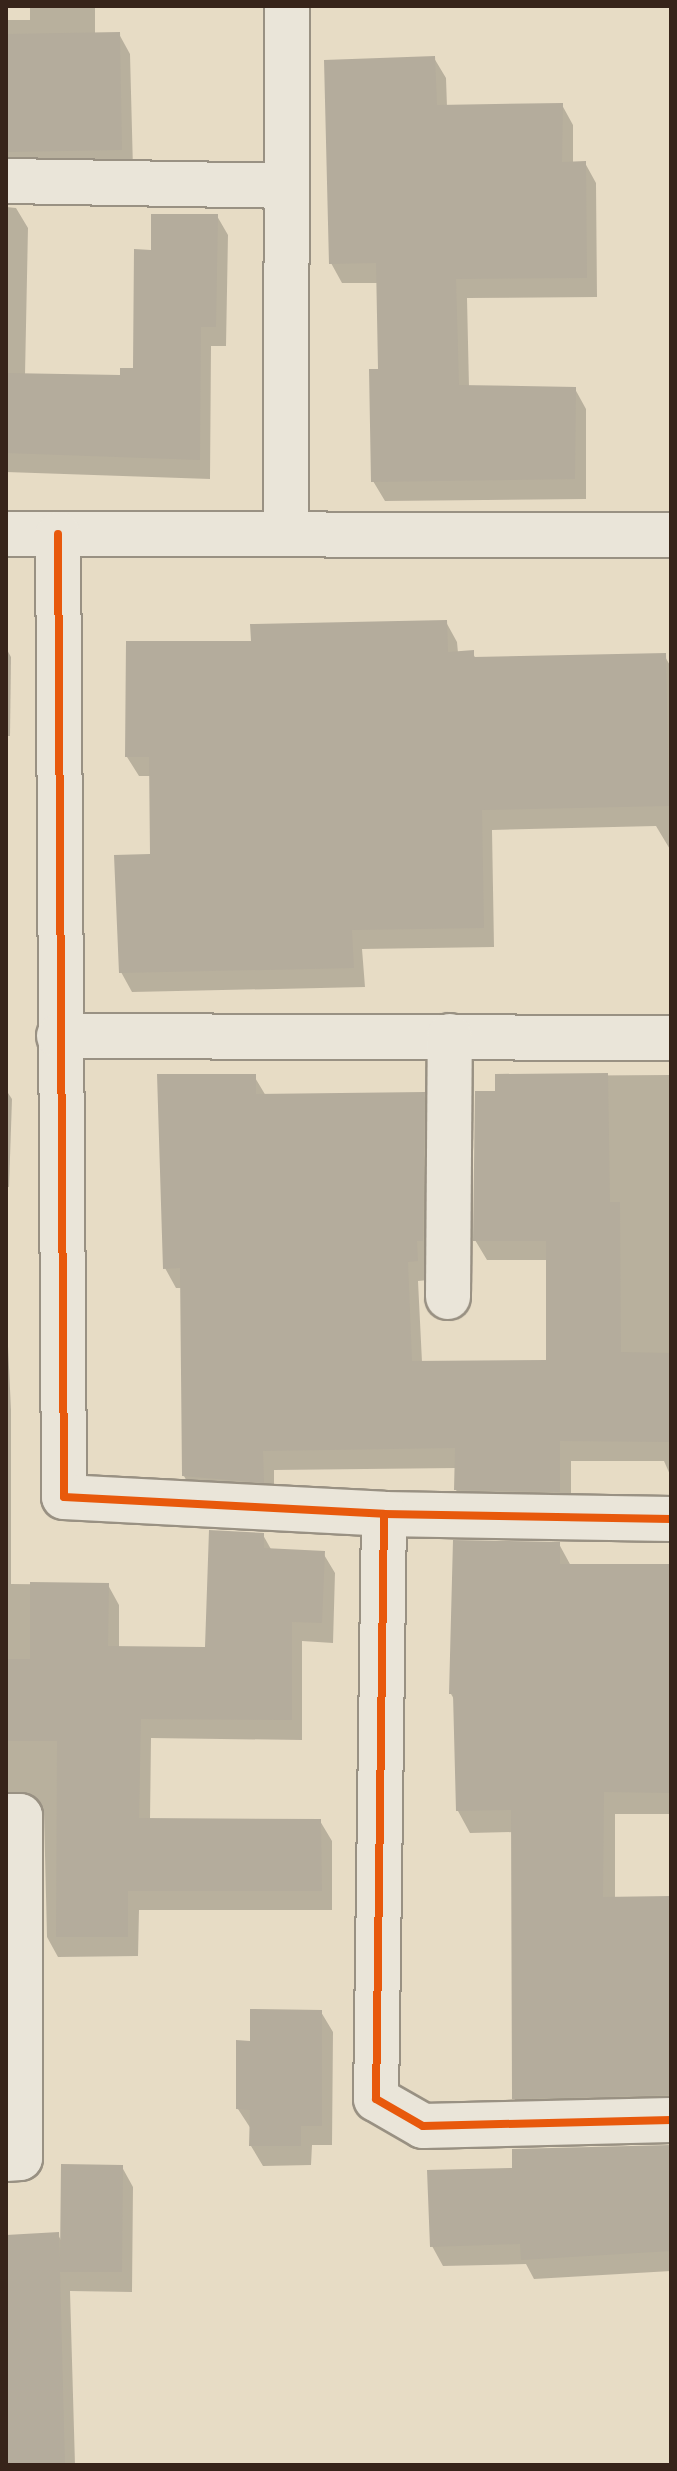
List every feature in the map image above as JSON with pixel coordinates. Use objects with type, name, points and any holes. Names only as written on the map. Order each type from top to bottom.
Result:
[{"type":"street","points":[[286,532],[287,6]]},
{"type":"street","points":[[6,181],[287,186]]},
{"type":"street","points":[[6,534],[286,532],[671,535]]},
{"type":"street","points":[[58,534],[64,1497],[384,1514],[671,1519]]},
{"type":"street","points":[[59,1036],[671,1038]]},
{"type":"street","points":[[448,1297],[450,1036]]},
{"type":"street","points":[[384,1514],[376,2099],[423,2126],[671,2120]]},
{"type":"street","points":[[6,1816],[20,1816],[20,2158],[6,2159]]},
{"type":"building","points":[[120,32],[122,150],[8,152],[6,34]]},
{"type":"building","points":[[435,56],[437,105],[563,103],[562,162],[586,161],[587,278],[456,279],[459,385],[576,387],[575,479],[371,482],[369,369],[378,369],[376,263],[329,264],[324,60]]},
{"type":"building","points":[[151,214],[218,214],[216,327],[201,327],[200,460],[6,453],[6,373],[120,375],[120,368],[133,368],[134,249],[151,250]]},
{"type":"building","points":[[447,620],[448,652],[474,650],[474,657],[666,653],[669,806],[482,810],[484,928],[352,930],[354,968],[119,973],[114,855],[150,854],[149,757],[125,757],[126,641],[251,641],[250,624]]},
{"type":"building","points":[[608,1073],[610,1202],[620,1202],[621,1352],[671,1353],[671,1442],[560,1441],[560,1492],[454,1490],[455,1448],[263,1451],[264,1483],[182,1476],[180,1268],[163,1269],[157,1074],[256,1074],[256,1094],[425,1092],[423,1241],[417,1241],[418,1261],[408,1262],[412,1361],[546,1360],[546,1241],[473,1241],[475,1091],[495,1091],[495,1074]]},
{"type":"building","points":[[209,1530],[264,1533],[264,1548],[325,1551],[322,1623],[292,1622],[292,1720],[141,1719],[139,1818],[321,1819],[322,1891],[128,1891],[128,1937],[56,1937],[57,1741],[6,1741],[6,1659],[30,1659],[30,1582],[109,1583],[108,1646],[205,1647]]},
{"type":"building","points":[[453,1540],[560,1542],[560,1564],[671,1564],[671,1793],[604,1792],[603,1897],[671,1896],[671,2095],[512,2099],[511,1810],[456,1811],[453,1694],[449,1694]]},
{"type":"building","points":[[250,2009],[322,2010],[322,2126],[301,2126],[301,2146],[249,2146],[250,2110],[236,2109],[236,2040],[250,2041]]},
{"type":"building","points":[[671,2145],[671,2251],[521,2260],[520,2244],[430,2247],[427,2170],[512,2168],[512,2149]]},
{"type":"building","points":[[61,2164],[123,2165],[122,2272],[60,2272],[65,2465],[6,2465],[6,2235],[59,2232],[60,2259]]},
{"type":"cycle path","points":[[58,534],[64,1497],[384,1514],[671,1519]]},
{"type":"cycle path","points":[[384,1514],[376,2099],[423,2126],[671,2120]]}]
